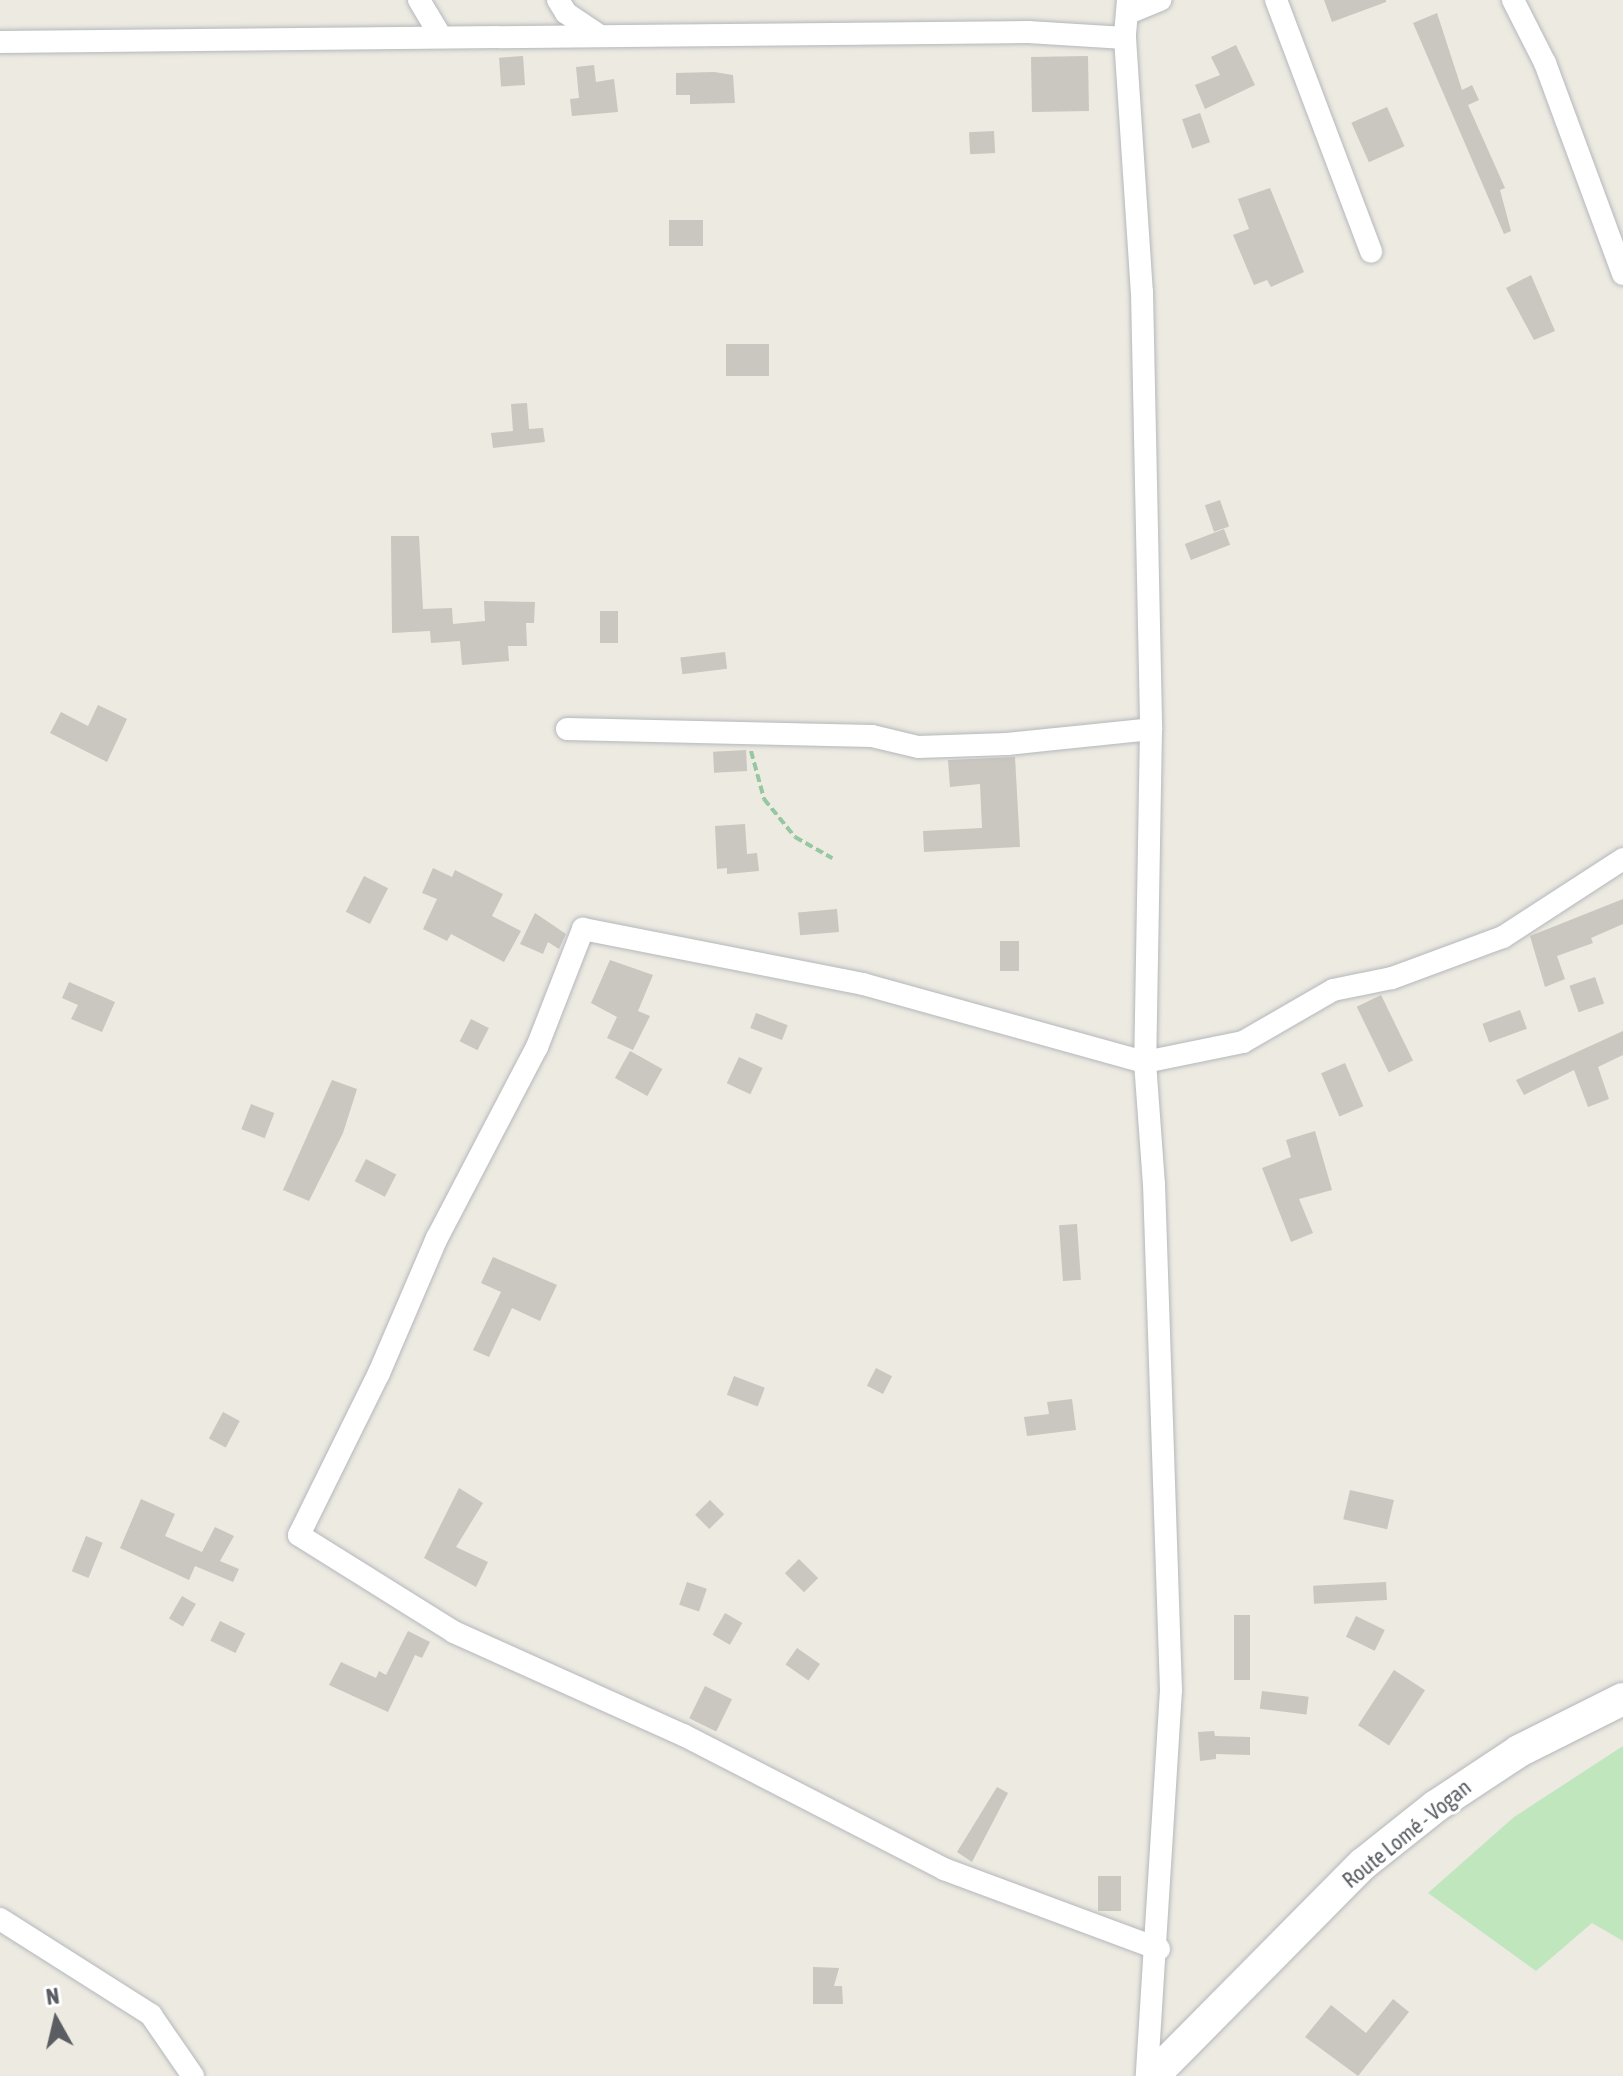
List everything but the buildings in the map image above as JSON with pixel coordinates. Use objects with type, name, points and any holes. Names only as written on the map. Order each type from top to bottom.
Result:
[{"type":"main road","name":"Route Lomé - Vogan","points":[[1150,2076],[1375,1854],[1519,1751],[1623,1699]]},
{"type":"street","points":[[419,0],[441,37]]},
{"type":"street","points":[[558,0],[566,13],[599,35]]},
{"type":"street","points":[[1150,2076],[1171,1690],[1154,1184],[1145,1062],[1151,729],[1142,292],[1125,38],[1128,7],[1161,0]]},
{"type":"street","points":[[1276,0],[1371,252]]},
{"type":"street","points":[[1513,0],[1545,63],[1623,274]]},
{"type":"street","points":[[0,42],[1028,32],[1125,38]]},
{"type":"street","points":[[567,729],[872,736],[918,747],[1007,744],[1151,729]]},
{"type":"street","points":[[1159,1949],[944,1869],[683,1735],[454,1632],[299,1535],[379,1373],[437,1238],[537,1047],[583,929],[863,984],[1145,1062],[1243,1042],[1333,990],[1392,978],[1503,937],[1623,859]]},
{"type":"street","points":[[0,1919],[151,2015],[193,2076]]},
{"type":"path","points":[[725,733],[750,744],[754,776],[764,799],[795,837],[832,858]]},
{"type":"green space","points":[[1623,1746],[1623,1941],[1592,1923],[1536,1971],[1428,1893],[1514,1817]]}]
